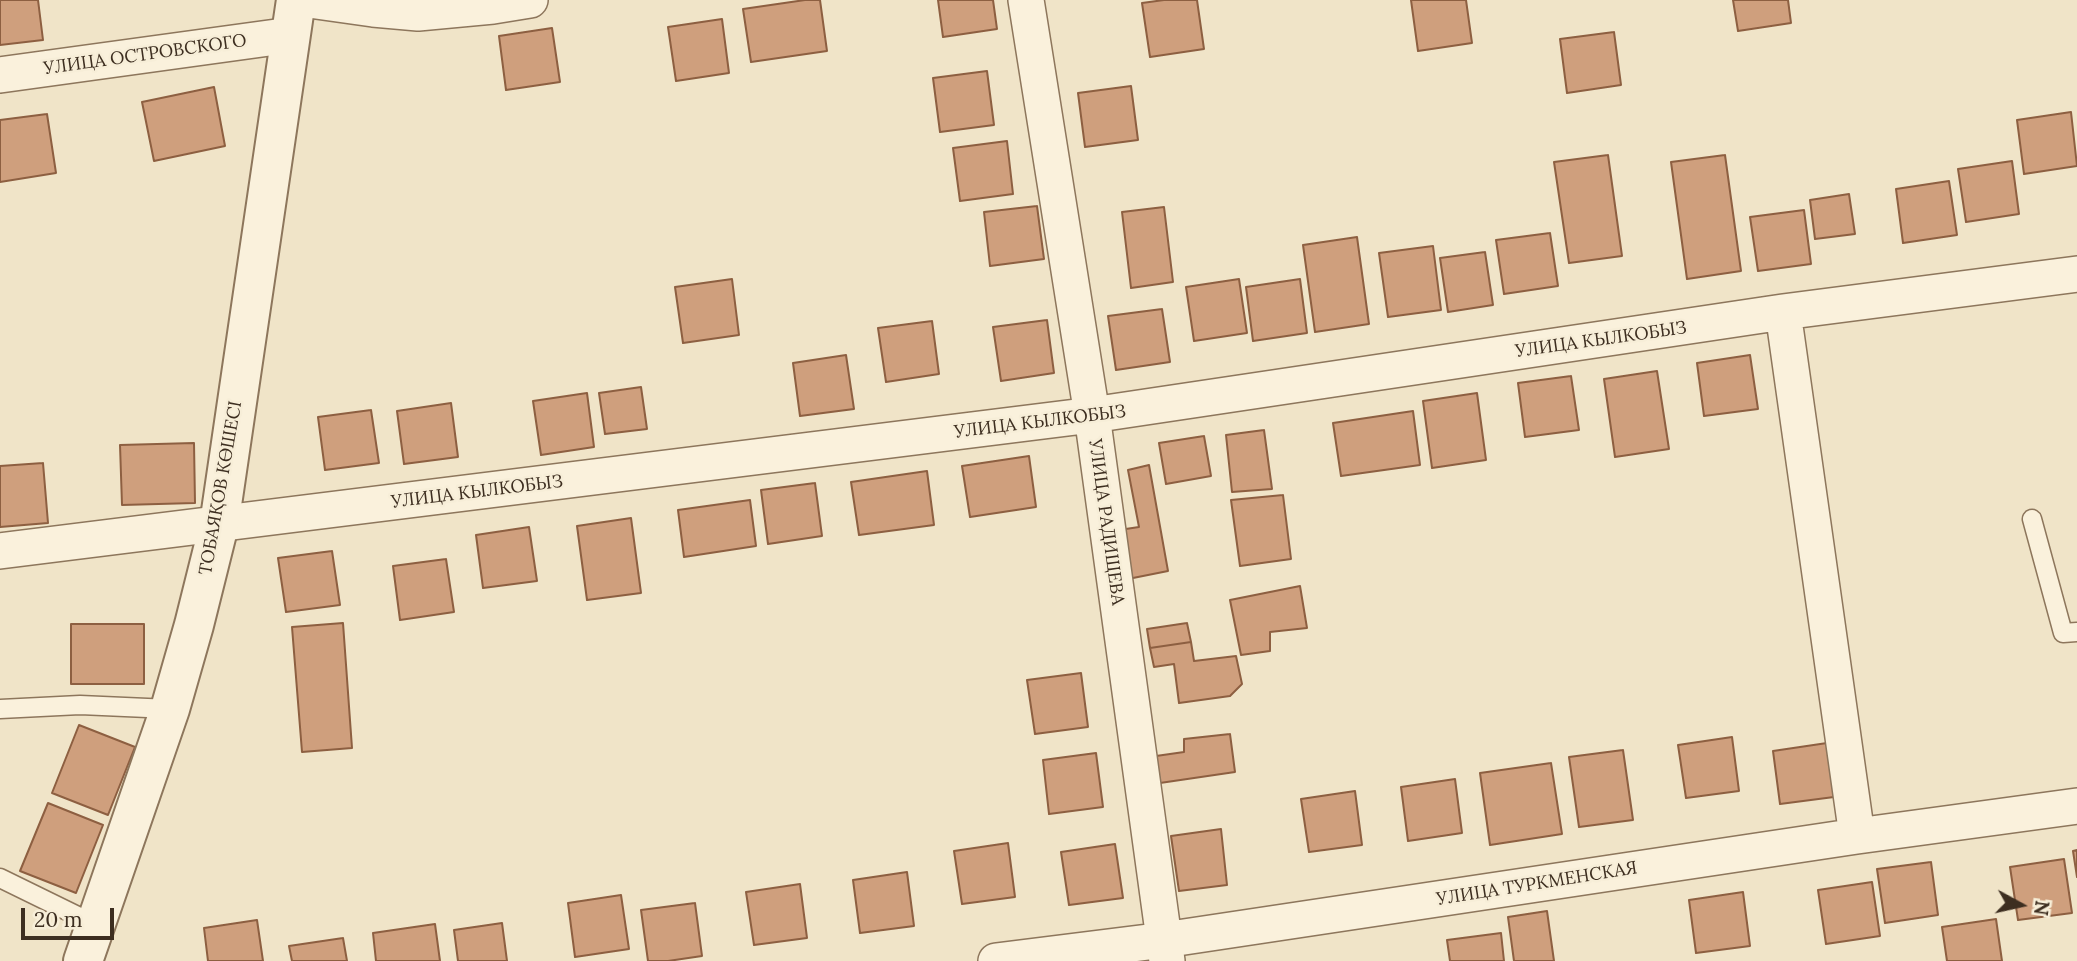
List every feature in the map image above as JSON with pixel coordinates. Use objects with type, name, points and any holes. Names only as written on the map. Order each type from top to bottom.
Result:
[{"type":"street","points":[[309,0],[418,13],[530,0]]},
{"type":"street","name":"УЛИЦА РАДИЩЕВА","points":[[1026,0],[1092,415],[1166,951]]},
{"type":"street","name":"УЛИЦА ОСТРОВСКОГО","points":[[0,75],[293,17]]},
{"type":"street","name":"ТОБАЯҚОВ КӨШЕСІ","points":[[83,961],[170,709],[219,525],[293,17]]},
{"type":"street","name":"УЛИЦА КЫЛКОБЫЗ","points":[[0,551],[1092,415],[1783,312],[2077,274]]},
{"type":"street","points":[[1783,312],[1857,836]]},
{"type":"street","name":"УЛИЦА ТУРКМЕНСКАЯ","points":[[996,961],[1166,951],[1857,836],[2077,806]]},
{"type":"lane","points":[[2032,519],[2063,633],[2077,632]]},
{"type":"lane","points":[[0,709],[80,705],[170,709]]},
{"type":"lane","points":[[0,878],[96,925]]},
{"type":"building","points":[[0,0],[38,0],[43,40],[0,45]]},
{"type":"building","points":[[820,0],[827,51],[751,62],[743,9]]},
{"type":"building","points":[[938,0],[993,0],[997,29],[943,37]]},
{"type":"building","points":[[1197,0],[1204,49],[1150,57],[1142,3]]},
{"type":"building","points":[[1411,0],[1466,0],[1472,43],[1418,51]]},
{"type":"building","points":[[1733,0],[1788,0],[1791,23],[1738,31]]},
{"type":"building","points":[[722,19],[729,73],[676,81],[668,27]]},
{"type":"building","points":[[552,28],[560,82],[506,90],[499,36]]},
{"type":"building","points":[[1614,32],[1621,85],[1567,93],[1560,39]]},
{"type":"building","points":[[987,71],[994,125],[940,132],[933,78]]},
{"type":"building","points":[[1131,86],[1138,140],[1085,147],[1078,93]]},
{"type":"building","points":[[214,87],[225,146],[154,161],[142,102]]},
{"type":"building","points":[[2071,112],[2077,166],[2024,174],[2017,120]]},
{"type":"building","points":[[47,114],[56,173],[0,182],[0,120]]},
{"type":"building","points":[[1007,141],[1013,194],[960,201],[953,148]]},
{"type":"building","points":[[1608,155],[1622,256],[1569,263],[1554,162]]},
{"type":"building","points":[[1725,155],[1741,271],[1687,279],[1671,162]]},
{"type":"building","points":[[2012,161],[2019,214],[1966,222],[1958,169]]},
{"type":"building","points":[[1949,181],[1957,235],[1903,243],[1896,189]]},
{"type":"building","points":[[1849,194],[1855,234],[1815,239],[1810,200]]},
{"type":"building","points":[[1037,206],[1044,259],[990,266],[984,212]]},
{"type":"building","points":[[1164,207],[1173,282],[1131,288],[1122,212]]},
{"type":"building","points":[[1804,210],[1811,264],[1758,271],[1750,217]]},
{"type":"building","points":[[1550,233],[1558,286],[1504,294],[1496,240]]},
{"type":"building","points":[[1357,237],[1369,324],[1315,332],[1303,245]]},
{"type":"building","points":[[1433,246],[1441,310],[1388,317],[1379,253]]},
{"type":"building","points":[[1485,252],[1493,305],[1448,312],[1440,258]]},
{"type":"building","points":[[732,279],[739,335],[683,343],[675,287]]},
{"type":"building","points":[[1239,279],[1247,333],[1194,341],[1186,287]]},
{"type":"building","points":[[1300,279],[1307,333],[1253,341],[1246,287]]},
{"type":"building","points":[[1162,309],[1170,362],[1116,370],[1108,316]]},
{"type":"building","points":[[1047,320],[1054,373],[1001,381],[993,327]]},
{"type":"building","points":[[932,321],[939,374],[886,382],[878,328]]},
{"type":"building","points":[[846,355],[854,409],[800,416],[793,363]]},
{"type":"building","points":[[1750,355],[1758,409],[1704,416],[1697,363]]},
{"type":"building","points":[[1657,371],[1669,449],[1615,457],[1604,379]]},
{"type":"building","points":[[1571,376],[1579,430],[1525,437],[1518,383]]},
{"type":"building","points":[[641,387],[647,429],[605,434],[599,393]]},
{"type":"building","points":[[587,393],[594,447],[541,455],[533,401]]},
{"type":"building","points":[[1477,393],[1486,460],[1432,468],[1423,401]]},
{"type":"building","points":[[451,403],[458,457],[404,464],[397,411]]},
{"type":"building","points":[[371,410],[379,463],[325,470],[318,417]]},
{"type":"building","points":[[1413,411],[1420,465],[1341,476],[1333,423]]},
{"type":"building","points":[[1264,430],[1272,489],[1232,492],[1226,435]]},
{"type":"building","points":[[1204,436],[1211,476],[1166,484],[1159,443]]},
{"type":"building","points":[[194,443],[195,503],[122,505],[120,445]]},
{"type":"building","points":[[1029,456],[1036,507],[970,517],[962,466]]},
{"type":"building","points":[[43,463],[48,523],[0,527],[0,466]]},
{"type":"building","points":[[1149,465],[1168,571],[1128,579],[1119,530],[1139,527],[1128,470]]},
{"type":"building","points":[[927,471],[934,525],[859,535],[851,482]]},
{"type":"building","points":[[815,483],[822,536],[768,544],[761,490]]},
{"type":"building","points":[[1283,495],[1291,559],[1240,566],[1231,500]]},
{"type":"building","points":[[750,500],[756,546],[684,557],[678,510]]},
{"type":"building","points":[[631,518],[641,593],[587,600],[577,526]]},
{"type":"building","points":[[529,527],[537,581],[483,588],[476,535]]},
{"type":"building","points":[[332,551],[340,605],[286,612],[278,558]]},
{"type":"building","points":[[446,559],[454,612],[400,620],[393,566]]},
{"type":"building","points":[[1300,586],[1307,628],[1270,632],[1270,651],[1241,655],[1230,600]]},
{"type":"building","points":[[343,623],[352,748],[302,752],[292,627]]},
{"type":"building","points":[[1187,623],[1191,642],[1150,648],[1147,629]]},
{"type":"building","points":[[71,624],[144,624],[144,684],[71,684]]},
{"type":"building","points":[[1191,642],[1194,661],[1236,656],[1242,684],[1230,696],[1179,703],[1174,664],[1154,667],[1150,648]]},
{"type":"building","points":[[1081,673],[1088,727],[1035,734],[1027,680]]},
{"type":"building","points":[[79,725],[135,747],[108,815],[52,793]]},
{"type":"building","points":[[1230,734],[1235,772],[1160,783],[1156,756],[1184,752],[1184,739]]},
{"type":"building","points":[[1732,737],[1739,791],[1686,798],[1678,745]]},
{"type":"building","points":[[1827,743],[1834,797],[1780,804],[1773,751]]},
{"type":"building","points":[[1623,750],[1633,820],[1579,827],[1569,757]]},
{"type":"building","points":[[1096,753],[1103,807],[1049,814],[1043,760]]},
{"type":"building","points":[[1551,763],[1562,834],[1490,845],[1480,773]]},
{"type":"building","points":[[1455,779],[1462,833],[1408,841],[1401,787]]},
{"type":"building","points":[[1355,791],[1362,845],[1309,852],[1301,799]]},
{"type":"building","points":[[48,803],[103,825],[76,893],[20,871]]},
{"type":"building","points":[[1221,829],[1227,885],[1179,891],[1171,836]]},
{"type":"building","points":[[1008,843],[1015,897],[962,904],[954,851]]},
{"type":"building","points":[[1115,844],[1123,898],[1069,905],[1061,852]]},
{"type":"building","points":[[2077,850],[2077,877],[2073,851]]},
{"type":"building","points":[[2064,859],[2072,913],[2018,920],[2010,867]]},
{"type":"building","points":[[1931,862],[1938,915],[1885,923],[1877,869]]},
{"type":"building","points":[[907,872],[914,926],[860,933],[853,880]]},
{"type":"building","points":[[1872,882],[1880,936],[1826,944],[1818,890]]},
{"type":"building","points":[[800,884],[807,938],[754,945],[746,892]]},
{"type":"building","points":[[1743,892],[1750,946],[1696,953],[1689,900]]},
{"type":"building","points":[[621,895],[629,949],[575,957],[568,903]]},
{"type":"building","points":[[695,903],[702,956],[648,961],[641,910]]},
{"type":"building","points":[[1547,911],[1554,961],[1514,961],[1508,917]]},
{"type":"building","points":[[1996,919],[2002,961],[1947,961],[1942,927]]},
{"type":"building","points":[[257,920],[263,961],[208,961],[204,928]]},
{"type":"building","points":[[502,923],[507,961],[458,961],[454,930]]},
{"type":"building","points":[[435,924],[440,961],[376,961],[373,933]]},
{"type":"building","points":[[1501,933],[1504,961],[1450,961],[1447,940]]},
{"type":"building","points":[[343,938],[347,961],[292,961],[289,946]]}]
